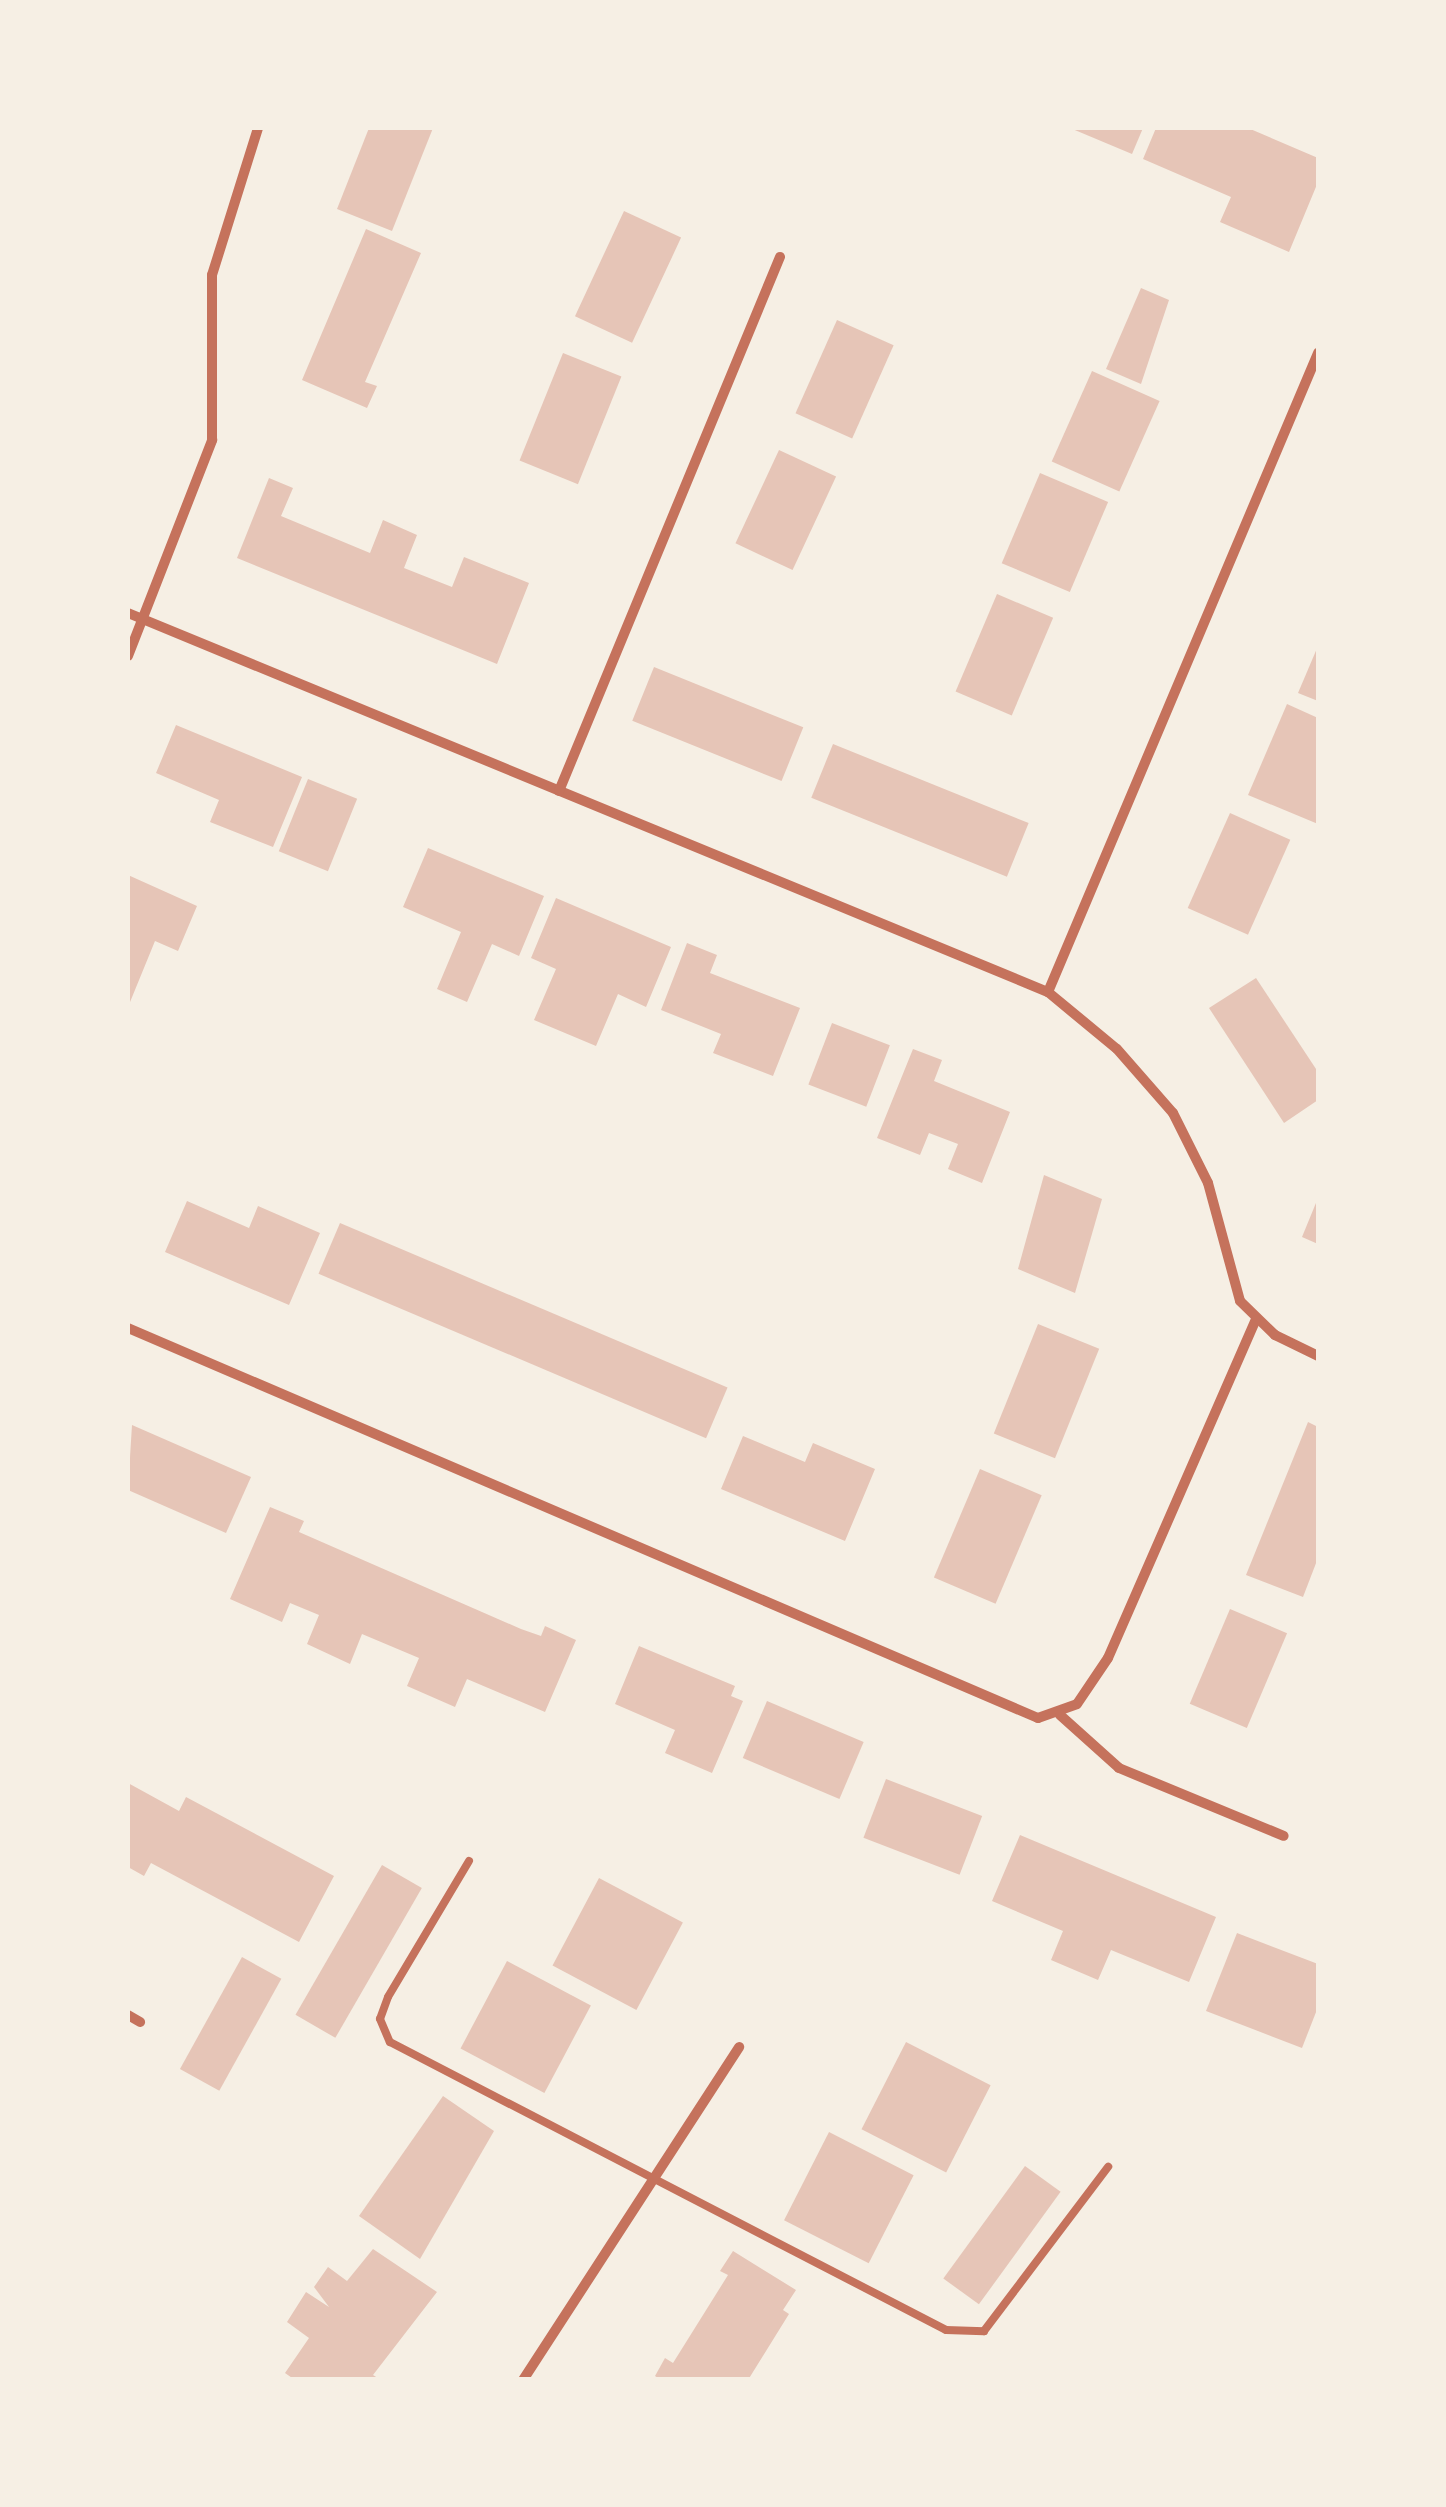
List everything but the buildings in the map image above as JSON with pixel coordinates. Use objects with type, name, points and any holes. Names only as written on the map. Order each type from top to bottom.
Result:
[{"type":"street","points":[[128,656],[212,440],[212,274],[258,128]]},
{"type":"street","points":[[559,791],[780,257]]},
{"type":"street","points":[[1048,992],[1318,353]]},
{"type":"street","points":[[128,613],[1048,992],[1118,1049],[1172,1113],[1208,1183],[1229,1277],[1256,1320],[1318,1356]]},
{"type":"street","points":[[1060,1715],[1108,1658],[1256,1320]]},
{"type":"street","points":[[128,1328],[987,1703],[1060,1715],[1109,1763],[1284,1836]]},
{"type":"street","points":[[128,2015],[140,2022]]},
{"type":"street","points":[[523,2380],[648,2180],[739,2047]]},
{"type":"lane","points":[[469,1861],[388,1996],[381,2030],[399,2051],[648,2180],[973,2336],[1108,2167]]}]
